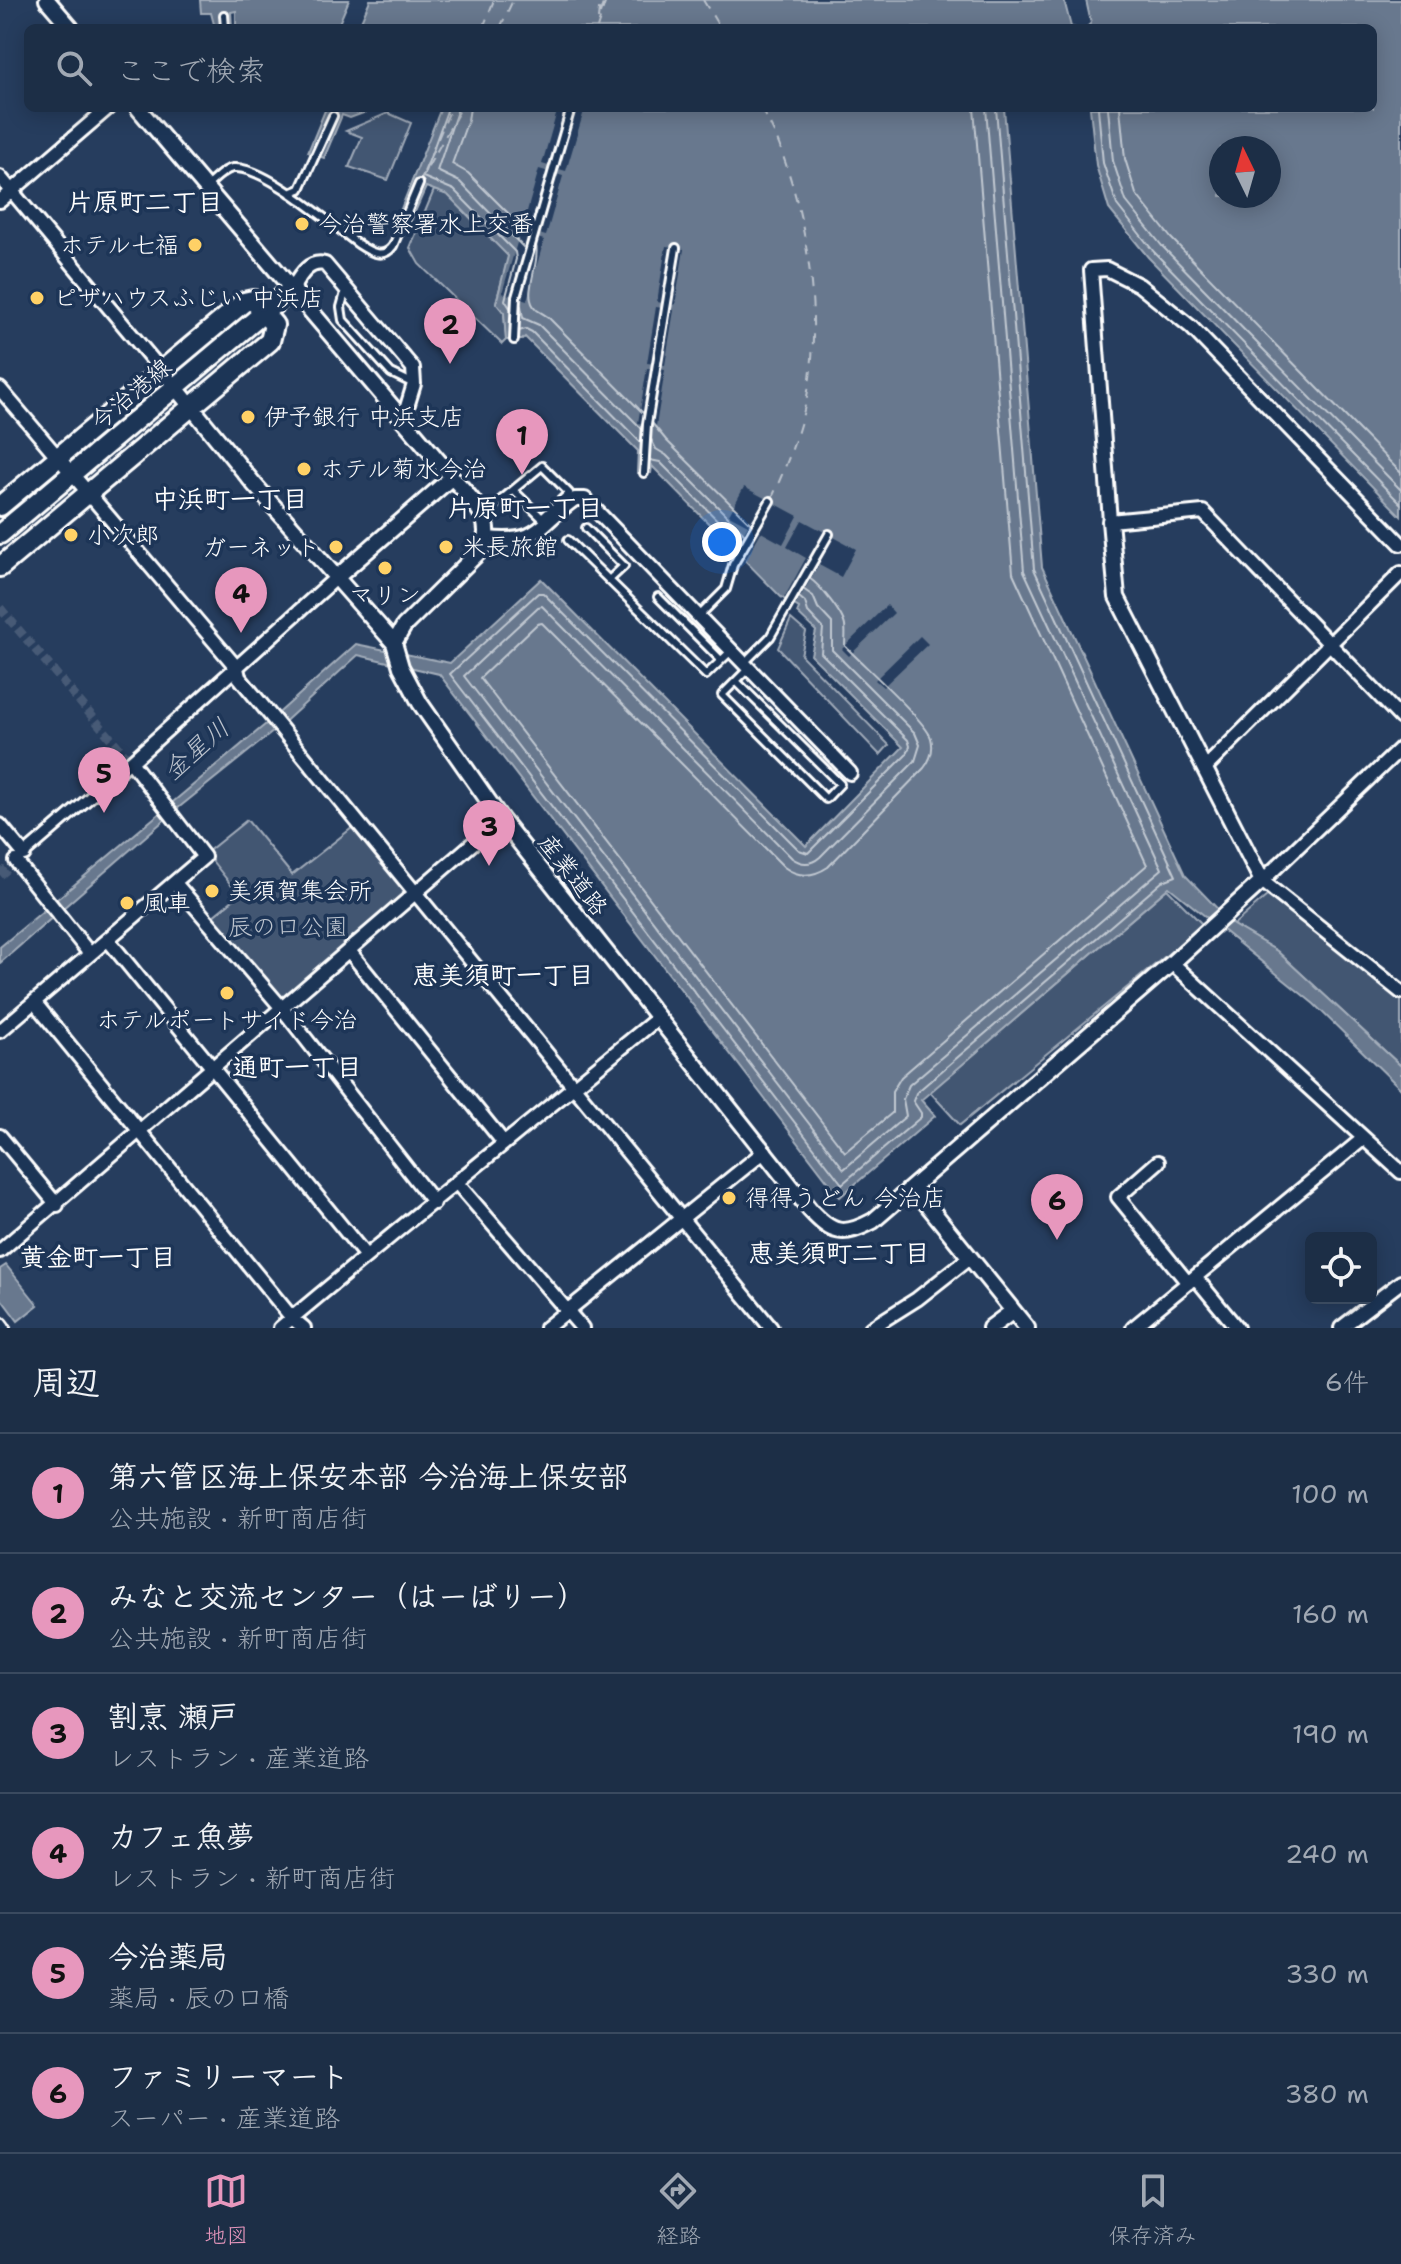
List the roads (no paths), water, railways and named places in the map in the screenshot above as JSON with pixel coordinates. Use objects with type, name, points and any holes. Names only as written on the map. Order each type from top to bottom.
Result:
[{"type":"main road","name":"今治港線","points":[[0,534],[292,289]]},
{"type":"main road","points":[[0,506],[244,302],[253,300],[266,313],[274,325],[272,338],[0,567]]},
{"type":"street","points":[[47,0],[68,24]]},
{"type":"street","points":[[0,201],[103,112]]},
{"type":"street","points":[[141,112],[483,515],[487,538],[473,559],[404,626],[394,643]]},
{"type":"street","points":[[0,177],[176,388]]},
{"type":"street","points":[[292,289],[302,272],[320,262],[325,264],[413,368],[414,384],[403,420]]},
{"type":"street","points":[[1401,544],[1191,327],[1139,285],[1107,269],[1091,270],[1117,597],[1262,881],[1401,992]]},
{"type":"street","name":"産業道路","points":[[176,388],[394,643],[401,667],[420,703],[501,819],[824,1225],[839,1232],[855,1231],[873,1221],[1172,963],[1262,881]]},
{"type":"street","points":[[0,389],[237,668],[239,677],[413,893],[771,1328]]},
{"type":"street","points":[[20,858],[452,477]]},
{"type":"street","points":[[487,538],[512,541],[527,537],[575,499],[585,499],[850,773]]},
{"type":"street","points":[[1110,521],[1203,512],[1401,718]]},
{"type":"street","points":[[1205,768],[1401,573]]},
{"type":"street","points":[[1262,881],[1401,748]]},
{"type":"street","points":[[0,1031],[204,857],[131,762]]},
{"type":"street","points":[[0,1251],[501,819]]},
{"type":"street","points":[[0,825],[46,897],[90,954]]},
{"type":"street","points":[[175,883],[281,1007],[434,1203]]},
{"type":"street","points":[[109,941],[365,1255]]},
{"type":"street","points":[[350,952],[504,1143]]},
{"type":"street","points":[[1172,963],[1401,1172]]},
{"type":"street","points":[[35,1003],[292,1318],[304,1328]]},
{"type":"street","points":[[280,1328],[365,1255],[434,1203],[658,1018]]},
{"type":"street","points":[[0,1136],[57,1205]]},
{"type":"street","points":[[1133,1328],[1364,1138]]},
{"type":"street","points":[[546,1328],[765,1151]]},
{"type":"street","points":[[1158,1162],[1118,1197],[1237,1328]]},
{"type":"street","points":[[457,1183],[582,1328]]},
{"type":"street","points":[[913,1187],[1027,1328]]},
{"type":"street","points":[[871,1328],[886,1324],[969,1258]]},
{"type":"street","points":[[1341,1328],[1401,1282]]},
{"type":"street","points":[[990,1328],[1013,1311]]},
{"type":"lane","points":[[224,15],[225,24]]},
{"type":"lane","points":[[514,340],[516,297],[570,112]]},
{"type":"lane","points":[[290,193],[300,189],[333,116]]},
{"type":"lane","points":[[205,187],[234,168],[262,176],[370,252],[378,254],[389,251],[419,184]]},
{"type":"lane","points":[[644,473],[647,424],[676,248]]},
{"type":"lane","points":[[346,289],[341,307],[343,320],[391,373],[414,384]]},
{"type":"lane","points":[[483,515],[513,490],[542,466],[569,493],[542,518],[513,490]]},
{"type":"lane","points":[[699,616],[726,589],[733,565],[770,501]]},
{"type":"lane","points":[[586,528],[624,566],[609,580]]},
{"type":"lane","points":[[736,681],[840,784],[826,799],[722,695],[770,637],[829,534]]},
{"type":"lane","points":[[568,540],[706,675],[732,650]]},
{"type":"lane","points":[[658,597],[721,660]]},
{"type":"water","points":[[200,0],[349,0],[339,24],[236,24],[236,11],[231,12],[232,24],[214,24],[211,13],[201,13]]},
{"type":"water","points":[[370,0],[1064,0],[1070,24],[360,24]]},
{"type":"water","points":[[1086,0],[1401,0],[1401,516],[1148,257],[1109,209],[1096,165],[1090,112],[1377,112],[1377,24],[1090,24]]},
{"type":"water","points":[[324,112],[366,112],[350,118],[342,115],[324,158],[308,152]]},
{"type":"water","points":[[439,112],[1004,112],[1042,567],[1185,875],[1233,925],[1277,951],[1401,1066],[1401,1089],[1314,1004],[1169,887],[921,1100],[935,1116],[840,1197],[439,674],[358,655],[279,727],[177,809],[0,963],[0,947],[272,719],[356,644],[450,663],[541,579],[806,846],[903,747],[811,655],[816,631],[797,613],[799,608],[781,597],[652,466],[651,473],[637,473],[638,451],[525,337],[522,340],[506,340],[504,313],[496,303],[508,256],[448,195],[426,187],[407,230],[395,224]]},
{"type":"water","points":[[6,1265],[38,1305],[18,1321],[0,1297],[0,1269]]},
{"type":"tunnel","points":[[0,608],[131,762]]},
{"type":"tunnel","points":[[0,875],[19,859]]},
{"type":"place","name":"今治警察署水上交番","points":[[302,224]]},
{"type":"place","name":"ホテル七福","points":[[195,245]]},
{"type":"place","name":"ピザハウスふじい 中浜店","points":[[37,298]]},
{"type":"place","name":"みなと交流センター（はーばりー）","points":[[450,364]]},
{"type":"place","name":"伊予銀行 中浜支店","points":[[248,417]]},
{"type":"place","name":"ホテル菊水今治","points":[[304,469]]},
{"type":"place","name":"第六管区海上保安本部 今治海上保安部","points":[[522,475]]},
{"type":"place","name":"小次郎","points":[[71,535]]},
{"type":"place","name":"ガーネット","points":[[336,547]]},
{"type":"place","name":"米長旅館","points":[[446,547]]},
{"type":"place","name":"マリン","points":[[385,568]]},
{"type":"place","name":"カフェ魚夢","points":[[241,633]]},
{"type":"place","name":"今治薬局","points":[[104,813]]},
{"type":"place","name":"割烹 瀬戸","points":[[489,866]]},
{"type":"place","name":"美須賀集会所","points":[[212,891]]},
{"type":"place","name":"風車","points":[[127,903]]},
{"type":"place","name":"ホテルポートサイド今治","points":[[227,993]]},
{"type":"place","name":"得得うどん 今治店","points":[[729,1198]]},
{"type":"place","name":"ファミリーマート","points":[[1057,1240]]},
{"type":"district","name":"片原町二丁目","points":[[145,202]]},
{"type":"district","name":"中浜町一丁目","points":[[230,499]]},
{"type":"district","name":"片原町一丁目","points":[[525,508]]},
{"type":"district","name":"恵美須町一丁目","points":[[503,975]]},
{"type":"district","name":"通町一丁目","points":[[297,1067]]},
{"type":"district","name":"恵美須町二丁目","points":[[839,1253]]},
{"type":"district","name":"黄金町一丁目","points":[[98,1257]]},
{"type":"water label","name":"金星川","points":[[196,749]]},
{"type":"park label","name":"辰の口公園","points":[[288,927]]}]
